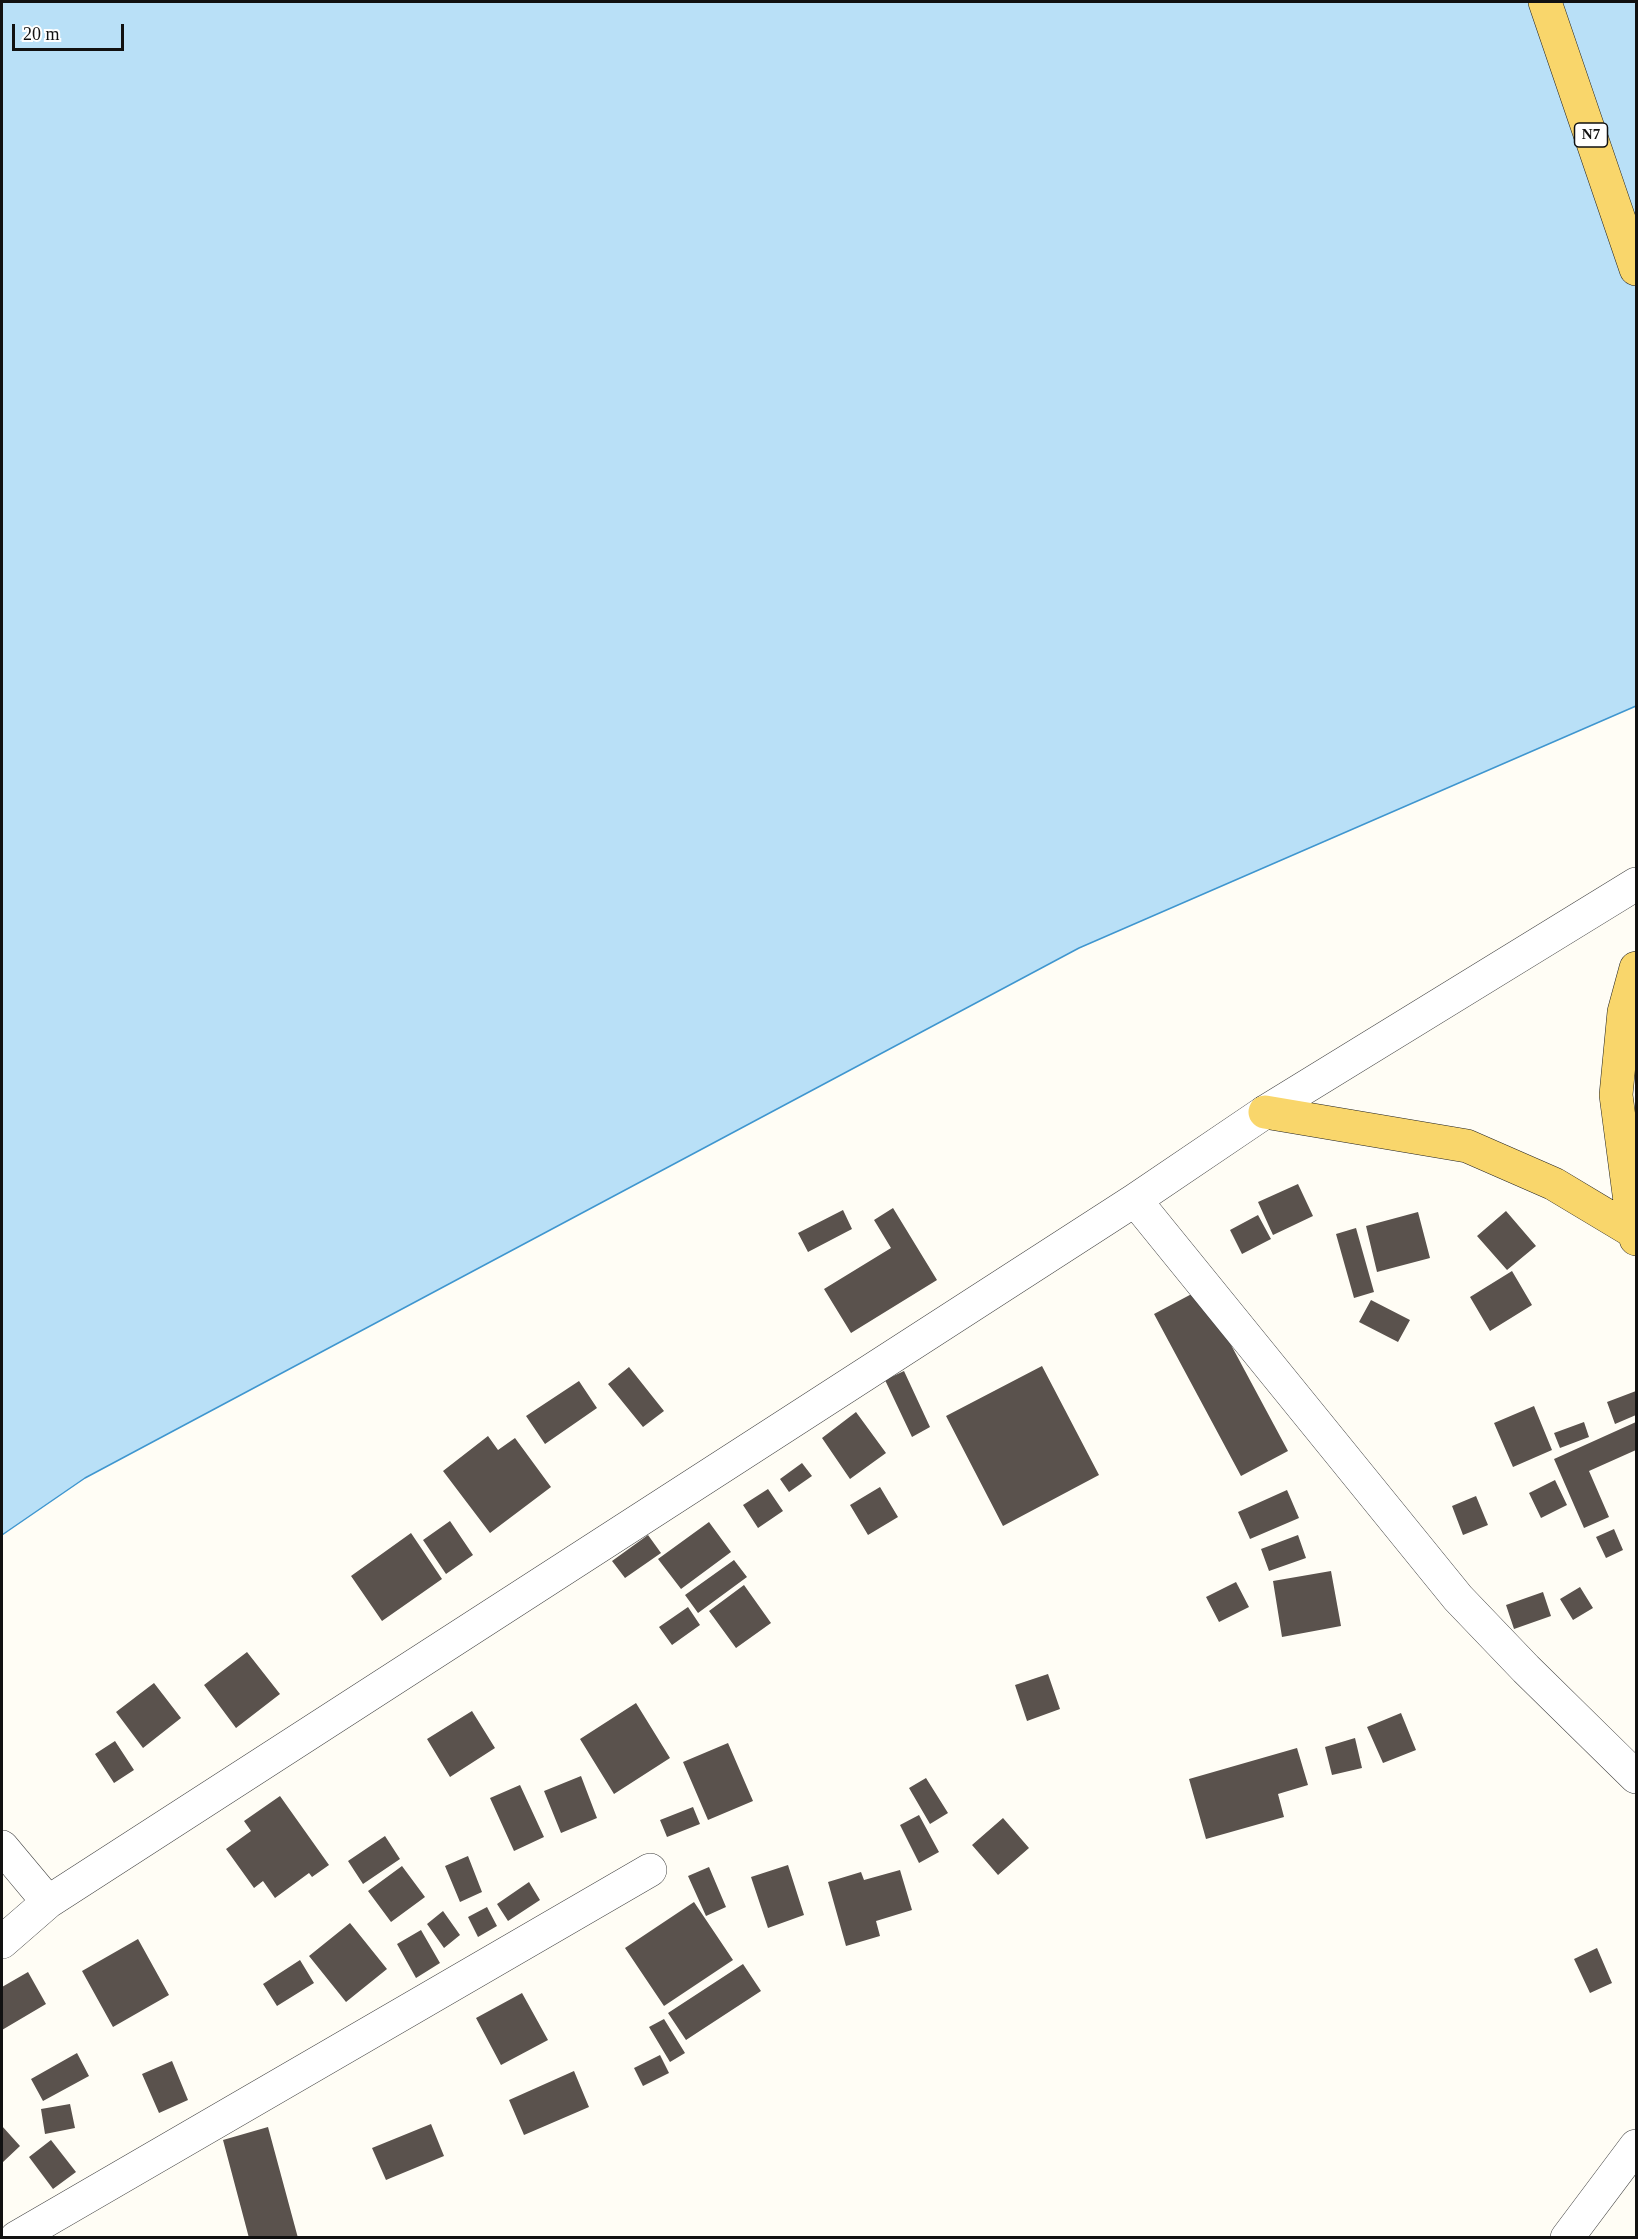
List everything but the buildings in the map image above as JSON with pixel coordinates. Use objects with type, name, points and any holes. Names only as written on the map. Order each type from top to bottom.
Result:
[{"type":"main road","name":"N7","points":[[1545,2],[1636,269]]},
{"type":"main road","points":[[1635,1236],[1616,1095],[1624,1012],[1636,968]]},
{"type":"main road","points":[[1265,1112],[1467,1146],[1554,1185],[1635,1236]]},
{"type":"street","points":[[2,1942],[48,1902],[1135,1200],[1265,1112],[1636,884]]},
{"type":"street","points":[[1135,1200],[1458,1598],[1526,1669],[1636,1777]]},
{"type":"street","points":[[2,1847],[48,1902]]},
{"type":"street","points":[[16,2238],[650,1870]]},
{"type":"street","points":[[1567,2238],[1636,2146]]},
{"type":"water","points":[[2,2],[1636,2],[1636,706],[1079,948],[85,1478],[2,1535]]}]
